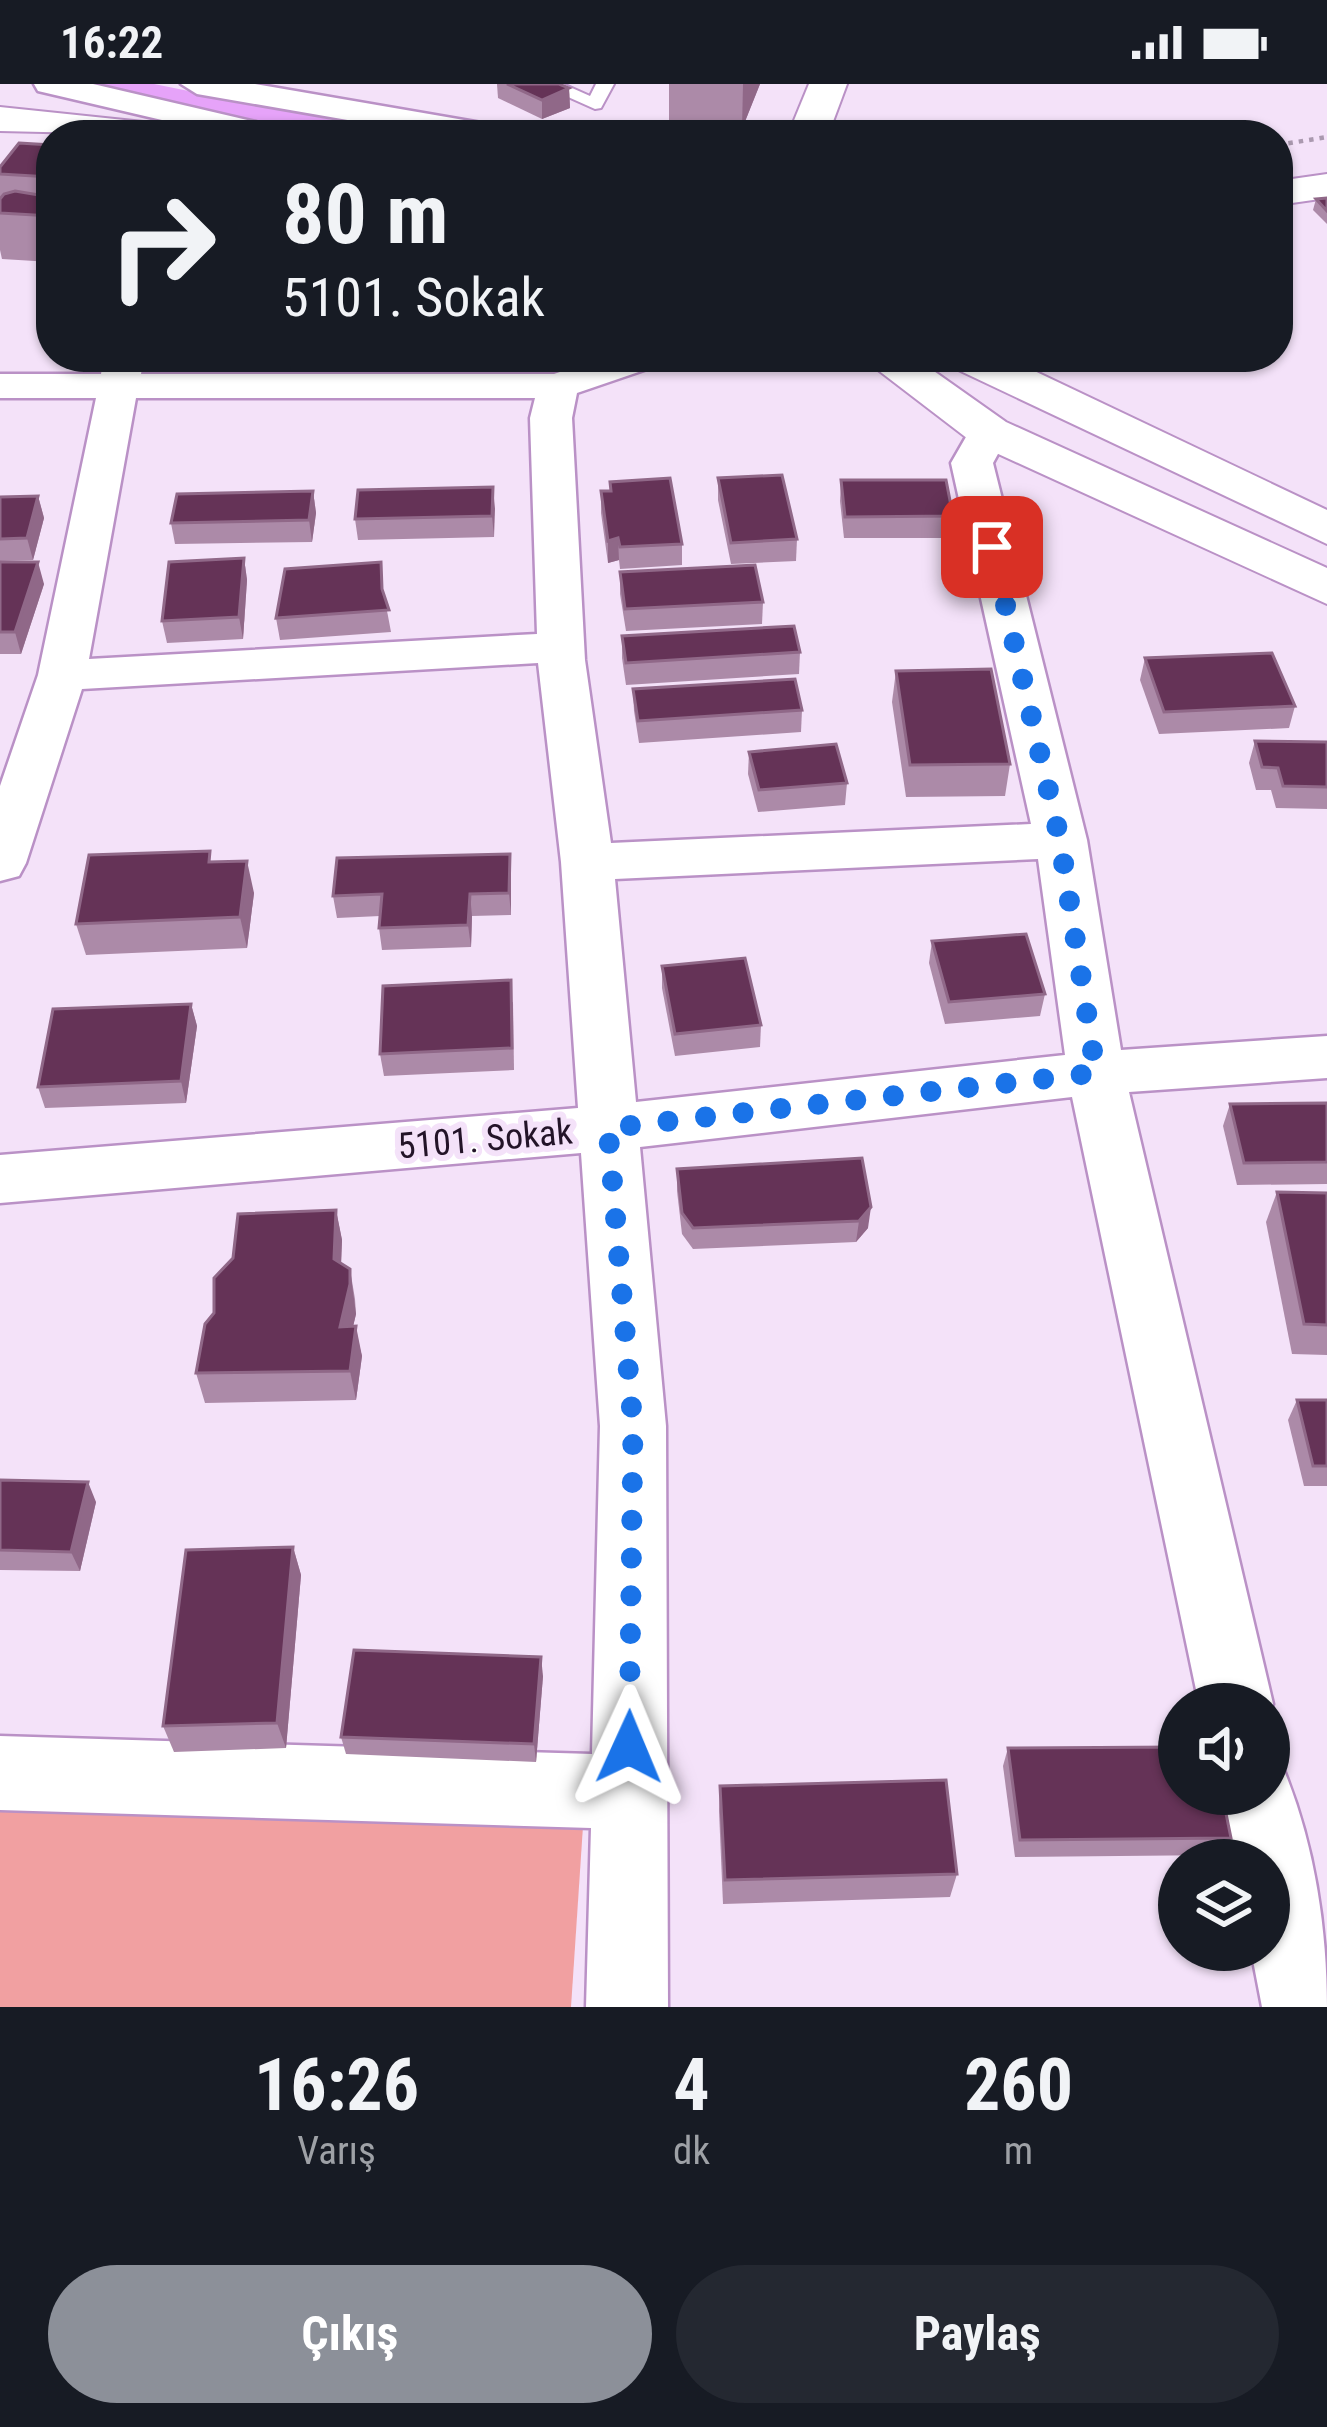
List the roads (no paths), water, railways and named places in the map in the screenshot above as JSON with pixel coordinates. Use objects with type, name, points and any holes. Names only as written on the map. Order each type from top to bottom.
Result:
[{"type":"main road","points":[[814,120],[827,84]]},
{"type":"main road","points":[[0,119],[36,123]]},
{"type":"main road","points":[[0,151],[36,155]]},
{"type":"main road","points":[[1293,157],[1327,152]]},
{"type":"main road","points":[[1293,191],[1327,186]]},
{"type":"main road","points":[[905,372],[989,432],[1327,589]]},
{"type":"main road","points":[[999,372],[1327,529]]},
{"type":"street","points":[[50,84],[200,120]]},
{"type":"street","points":[[197,84],[406,120]]},
{"type":"street","points":[[0,386],[119,374],[558,386],[600,372]]},
{"type":"street","points":[[0,863],[62,675],[119,374]]},
{"type":"street","points":[[558,386],[550,418],[560,647],[586,862],[633,1426],[627,2007]]},
{"type":"street","points":[[989,432],[972,463],[1060,840],[1096,1073],[1231,1683]]},
{"type":"street","points":[[62,675],[560,647]]},
{"type":"street","points":[[586,862],[1060,840]]},
{"type":"street","name":"5101. Sokak","points":[[0,1179],[608,1128],[1096,1073],[1327,1057]]},
{"type":"street","points":[[0,1773],[364,1780],[629,1792]]},
{"type":"street","points":[[1261,1815],[1303,2007]]},
{"type":"lane","points":[[548,84],[595,104],[605,84]]},
{"type":"waterway","points":[[108,84],[284,120]]}]
